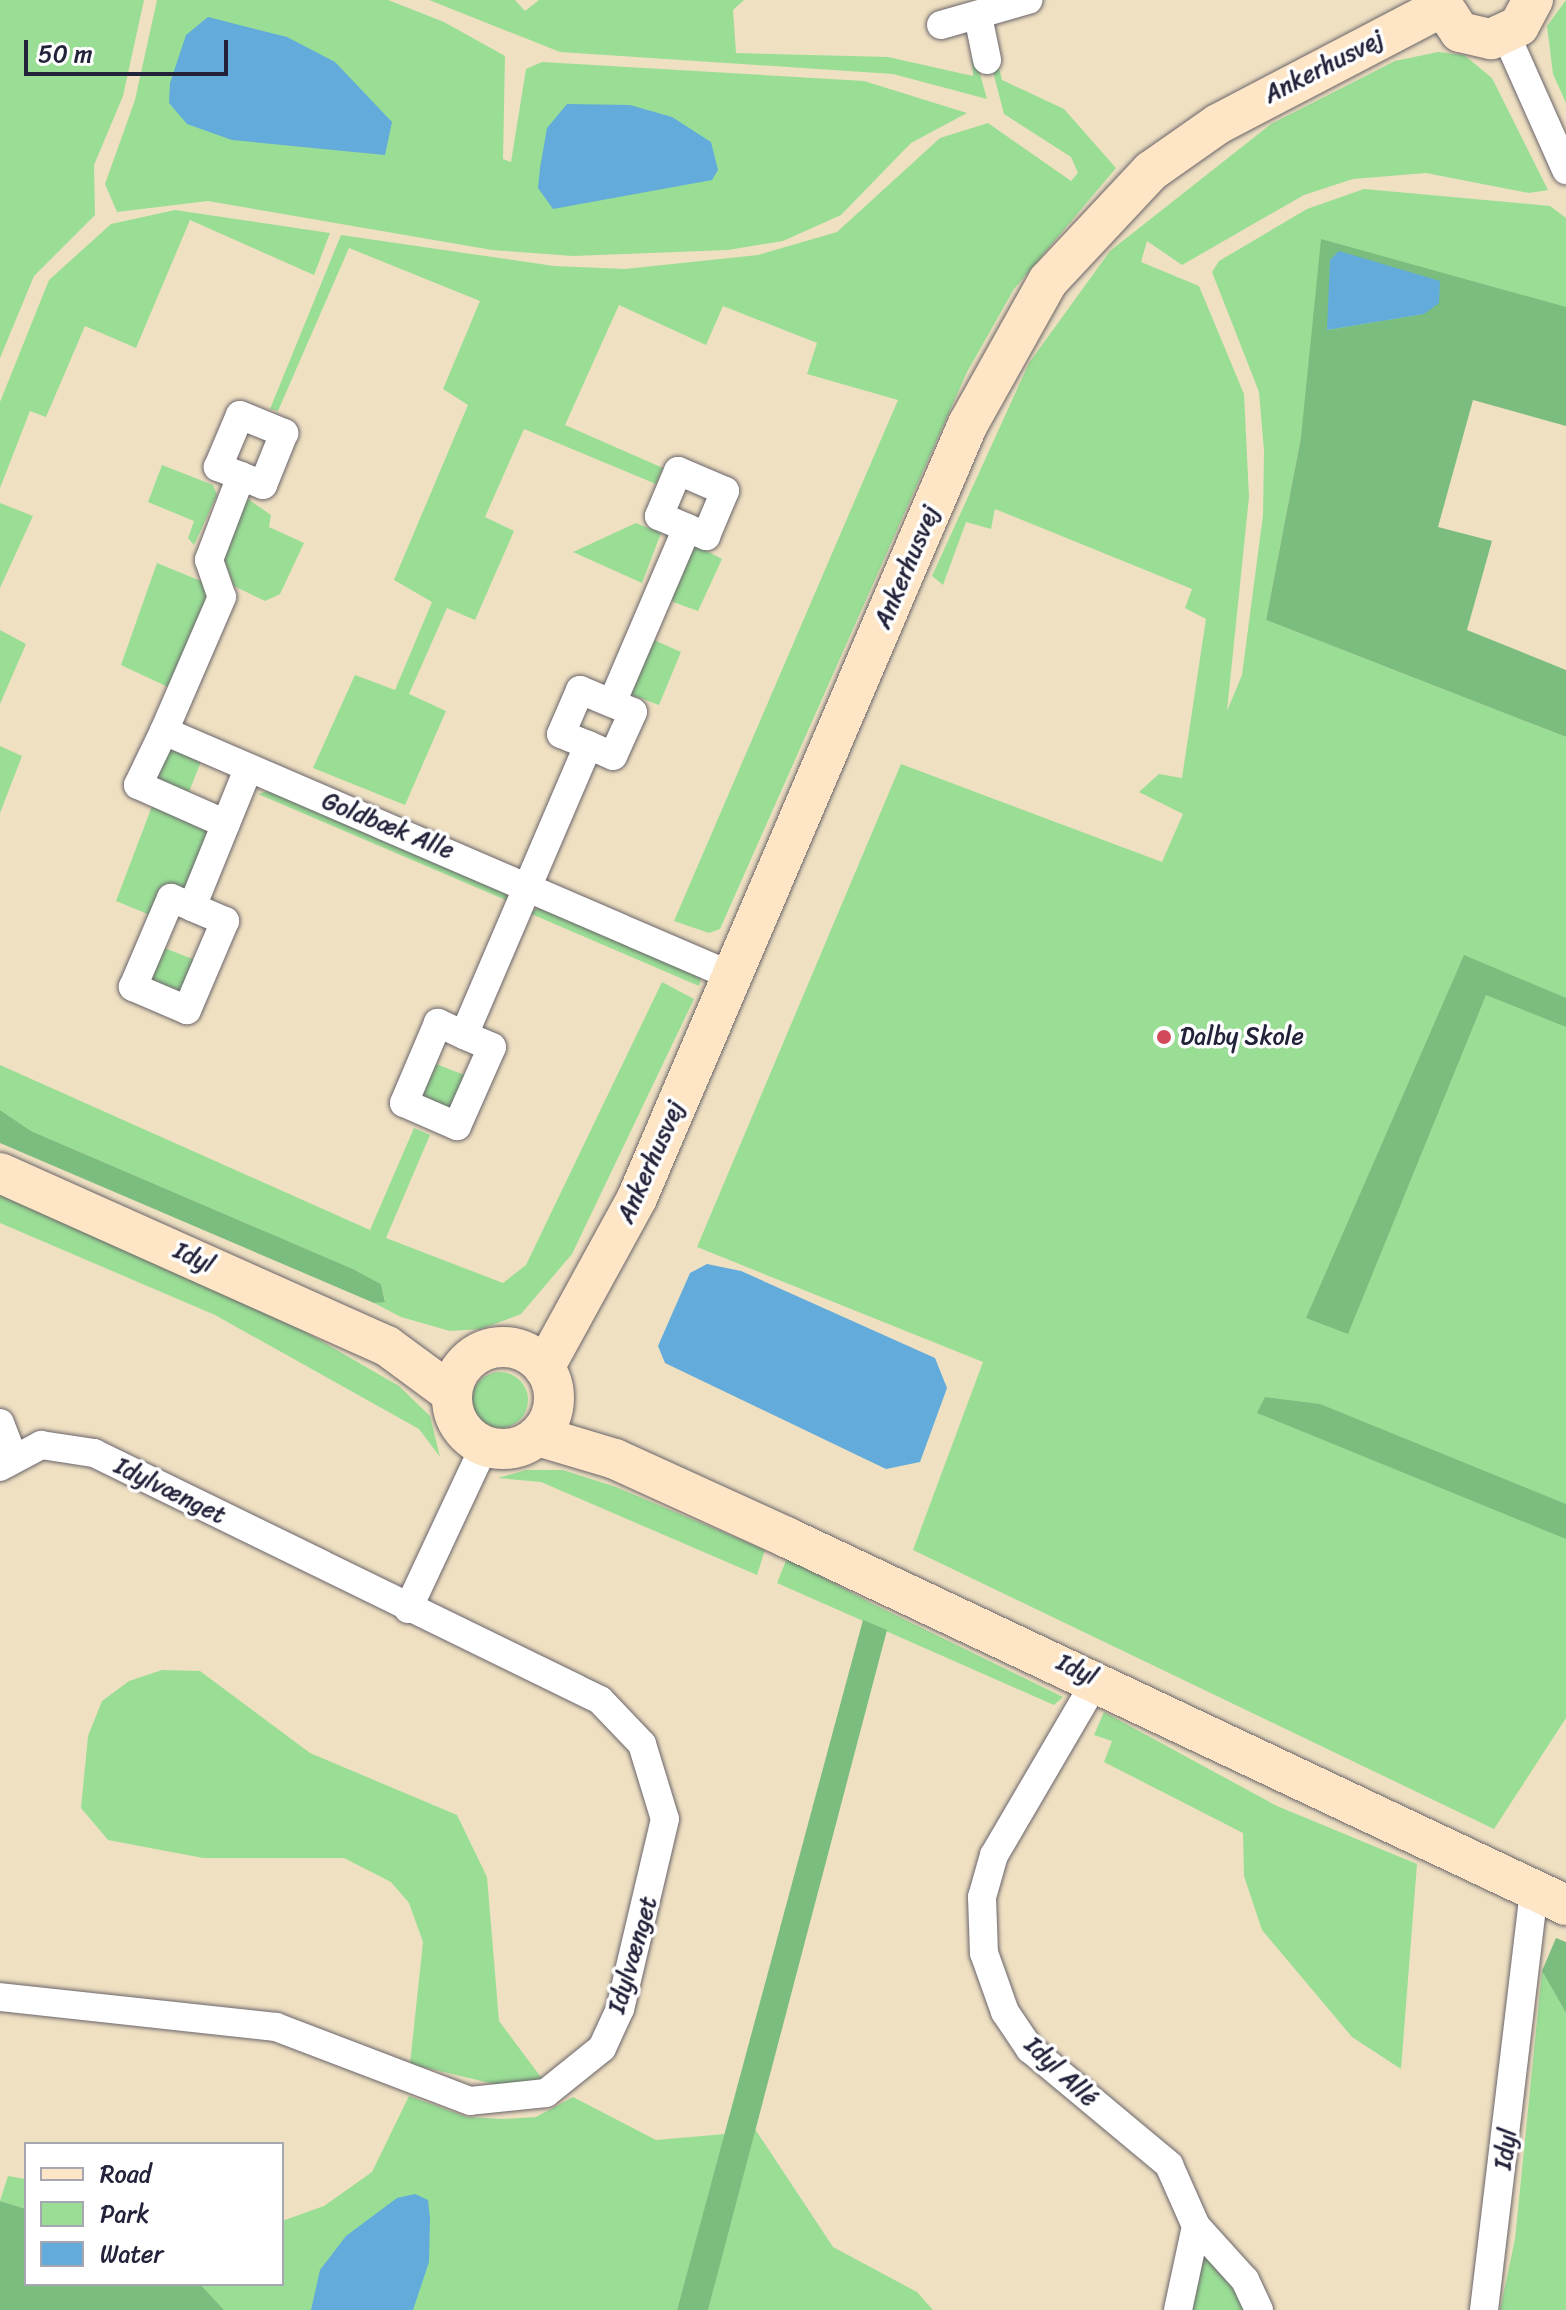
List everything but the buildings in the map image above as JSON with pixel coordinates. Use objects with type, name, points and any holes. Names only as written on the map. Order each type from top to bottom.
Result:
[{"type":"street","points":[[941,25],[1028,0]]},
{"type":"street","points":[[1506,35],[1533,0]]},
{"type":"street","points":[[1440,4],[1460,32],[1506,35]]},
{"type":"street","name":"Ankerhusvej","points":[[539,1372],[637,1198],[968,424],[1048,281],[1151,171],[1218,124],[1440,4]]},
{"type":"street","points":[[978,16],[987,60]]},
{"type":"street","points":[[1506,35],[1566,170]]},
{"type":"street","points":[[226,824],[138,785],[222,597],[209,560],[241,476]]},
{"type":"street","points":[[464,1035],[588,745],[613,756],[633,712],[612,703],[687,528]]},
{"type":"street","name":"Goldbæk Alle","points":[[164,731],[248,769],[529,882],[732,976]]},
{"type":"street","points":[[192,907],[248,769]]},
{"type":"street","name":"Idyl","points":[[0,1173],[387,1346],[451,1393]]},
{"type":"street","name":"Idyl","points":[[387,1346],[471,1357]]},
{"type":"street","points":[[495,1348],[539,1372],[538,1436],[503,1450],[484,1447],[458,1425],[451,1393],[471,1357],[495,1348]]},
{"type":"street","name":"Idyl","points":[[539,1372],[615,1459]]},
{"type":"street","name":"Idylvænget","points":[[0,1423],[6,1461],[64,1443],[94,1453],[408,1609],[600,1700],[642,1744],[658,1782],[662,1853],[620,2009],[602,2048],[576,2073],[546,2093],[470,2101],[276,2027],[0,1997]]},
{"type":"street","name":"Idyl","points":[[538,1436],[615,1459],[1097,1679],[1550,1899],[1484,2310]]},
{"type":"street","points":[[408,1609],[484,1447]]},
{"type":"street","name":"Idyl Allé","points":[[1097,1679],[994,1855],[982,1897],[984,1953],[1005,2012],[1030,2049],[1169,2165],[1196,2226],[1245,2280],[1259,2310]]},
{"type":"street","points":[[1178,2310],[1196,2226]]},
{"type":"green space","points":[[0,0],[144,0],[123,96],[94,165],[95,215],[34,276],[0,358]]},
{"type":"green space","points":[[157,0],[388,0],[444,22],[505,56],[503,159],[511,162],[526,69],[542,62],[864,81],[967,113],[911,143],[841,215],[783,241],[728,250],[573,256],[492,250],[208,201],[117,212],[105,184],[135,100]]},
{"type":"green space","points":[[429,0],[515,0],[525,11],[539,0],[744,0],[733,10],[736,53],[888,57],[973,76],[971,42],[987,99],[893,74],[560,52]]},
{"type":"green space","points":[[1566,0],[1566,103],[1553,74],[1547,26]]},
{"type":"green space","name":"Dalby Skole","points":[[1438,52],[1464,55],[1492,78],[1548,190],[1529,193],[1426,173],[1353,179],[1304,195],[1182,265],[1147,241],[1141,262],[1199,286],[1244,394],[1249,497],[1227,711],[1242,675],[1263,515],[1264,451],[1259,392],[1212,272],[1219,261],[1307,209],[1364,189],[1550,206],[1566,218],[1566,311],[1301,437],[1266,620],[1566,737],[1566,1718],[1494,1829],[913,1550],[983,1362],[697,1247],[901,764],[1162,862],[1183,814],[1139,792],[1159,774],[1182,778],[1206,619],[1185,608],[1192,589],[995,509],[991,529],[966,522],[943,585],[932,576],[1029,363],[1110,251],[1271,124],[1395,61]]},
{"type":"green space","points":[[991,64],[998,64],[1002,80],[1064,109],[1116,168],[1014,289],[967,372],[720,929],[709,933],[674,921],[898,400],[807,374],[817,343],[723,306],[706,345],[619,305],[565,425],[663,468],[656,484],[524,429],[485,517],[514,531],[475,620],[447,608],[409,694],[446,711],[405,805],[313,768],[355,675],[395,690],[432,602],[394,580],[468,405],[443,389],[480,301],[349,248],[278,411],[270,409],[341,235],[554,266],[625,269],[758,255],[837,232],[940,138],[988,123],[1071,181],[1078,173],[1071,157],[1004,114]]},
{"type":"green space","points":[[175,210],[330,233],[314,275],[190,220],[136,348],[85,326],[46,417],[30,411],[0,488],[0,402],[49,280],[111,224]]},
{"type":"green space","points":[[1321,239],[1566,307],[1566,426],[1473,400],[1438,527],[1492,541],[1467,630],[1566,670],[1566,737],[1266,620],[1301,437]],"holes":[[[1330,260],[1424,314],[1328,330]]]},
{"type":"green space","points":[[162,465],[213,485],[217,495],[194,545],[188,538],[194,521],[148,502]]},
{"type":"green space","points":[[248,499],[271,515],[269,527],[304,543],[280,594],[265,601],[234,586],[220,549]]},
{"type":"green space","points":[[0,503],[33,516],[0,588]]},
{"type":"green space","points":[[636,523],[661,533],[642,583],[573,552]]},
{"type":"green space","points":[[694,544],[722,559],[698,611],[673,602],[669,587]]},
{"type":"green space","points":[[157,563],[201,581],[209,602],[170,688],[121,665]]},
{"type":"green space","points":[[0,630],[26,644],[0,704]]},
{"type":"green space","points":[[654,640],[681,652],[659,705],[632,695],[628,683]]},
{"type":"green space","points":[[0,746],[22,756],[0,813]]},
{"type":"green space","points":[[170,746],[202,759],[189,792],[156,779]]},
{"type":"green space","points":[[271,790],[505,890],[508,901],[258,794]]},
{"type":"green space","points":[[154,801],[206,827],[210,838],[182,894],[164,885],[150,915],[116,901]]},
{"type":"green space","points":[[543,906],[702,976],[699,986],[529,913]]},
{"type":"green space","points":[[162,947],[195,960],[183,992],[149,979]]},
{"type":"green space","points":[[1464,955],[1566,998],[1566,1027],[1486,995],[1348,1334],[1306,1318]]},
{"type":"green space","points":[[662,982],[694,999],[572,1254],[521,1314],[481,1329],[450,1331],[401,1317],[374,1303],[385,1301],[381,1284],[353,1269],[31,1131],[0,1110],[0,1065],[370,1230],[414,1128],[430,1135],[386,1238],[503,1283],[526,1265]]},
{"type":"green space","points":[[431,1062],[467,1076],[451,1110],[416,1095]]},
{"type":"green space","points":[[0,1110],[31,1131],[353,1269],[381,1284],[385,1302],[374,1303],[0,1143]]},
{"type":"green space","points":[[0,1188],[302,1330],[399,1386],[430,1416],[440,1457],[419,1429],[215,1315],[0,1223]]},
{"type":"green space","points":[[500,1372],[520,1380],[528,1400],[520,1420],[500,1428],[480,1420],[472,1400],[480,1380]]},
{"type":"green space","points":[[1265,1397],[1320,1404],[1566,1504],[1566,1539],[1257,1413]]},
{"type":"green space","points":[[526,1470],[563,1470],[616,1487],[765,1550],[757,1575],[541,1482],[498,1478]]},
{"type":"green space","points":[[787,1558],[871,1603],[1063,1697],[1054,1705],[777,1583]]},
{"type":"green space","points":[[863,1620],[887,1630],[708,2310],[677,2310]]},
{"type":"green space","points":[[162,1670],[200,1671],[310,1753],[457,1815],[487,1877],[499,2021],[543,2080],[507,2087],[410,2064],[423,1942],[409,1903],[391,1882],[344,1858],[203,1858],[108,1840],[81,1808],[88,1736],[102,1701],[129,1681]]},
{"type":"green space","points":[[1104,1712],[1277,1806],[1417,1864],[1401,2069],[1352,2037],[1262,1930],[1244,1876],[1243,1833],[1104,1762],[1112,1741],[1094,1735]]},
{"type":"green space","points":[[1556,1938],[1566,1942],[1566,2013],[1542,1971]]},
{"type":"green space","points":[[1542,1971],[1566,2013],[1566,2310],[1500,2310],[1515,2239]]},
{"type":"green space","points":[[409,2096],[467,2117],[502,2119],[536,2117],[573,2097],[656,2140],[725,2134],[677,2310],[224,2310],[202,2286],[284,2286],[284,2220],[324,2206],[372,2172]]},
{"type":"green space","points":[[753,2126],[833,2247],[917,2292],[933,2310],[708,2310]]},
{"type":"green space","points":[[8,2176],[24,2179],[24,2208],[0,2201]]},
{"type":"green space","points":[[0,2201],[24,2208],[24,2286],[202,2286],[224,2310],[0,2310]]},
{"type":"green space","points":[[1205,2254],[1243,2289],[1249,2310],[1190,2310]]},
{"type":"water","points":[[208,17],[287,37],[335,62],[392,122],[385,155],[232,140],[187,124],[169,103],[170,83],[186,35]]},
{"type":"water","points":[[567,104],[630,105],[672,117],[711,142],[718,170],[712,180],[553,209],[538,188],[540,168],[547,128]]},
{"type":"water","points":[[1339,251],[1440,281],[1439,303],[1424,314],[1327,330],[1330,260]]},
{"type":"water","points":[[707,1264],[741,1271],[935,1358],[947,1388],[920,1462],[886,1469],[665,1363],[658,1346],[690,1273]]},
{"type":"water","points":[[415,2194],[428,2200],[430,2218],[429,2262],[413,2310],[311,2310],[320,2270],[346,2236],[397,2198]]},
{"type":"place","name":"Dalby Skole","points":[[1164,1037]]}]
